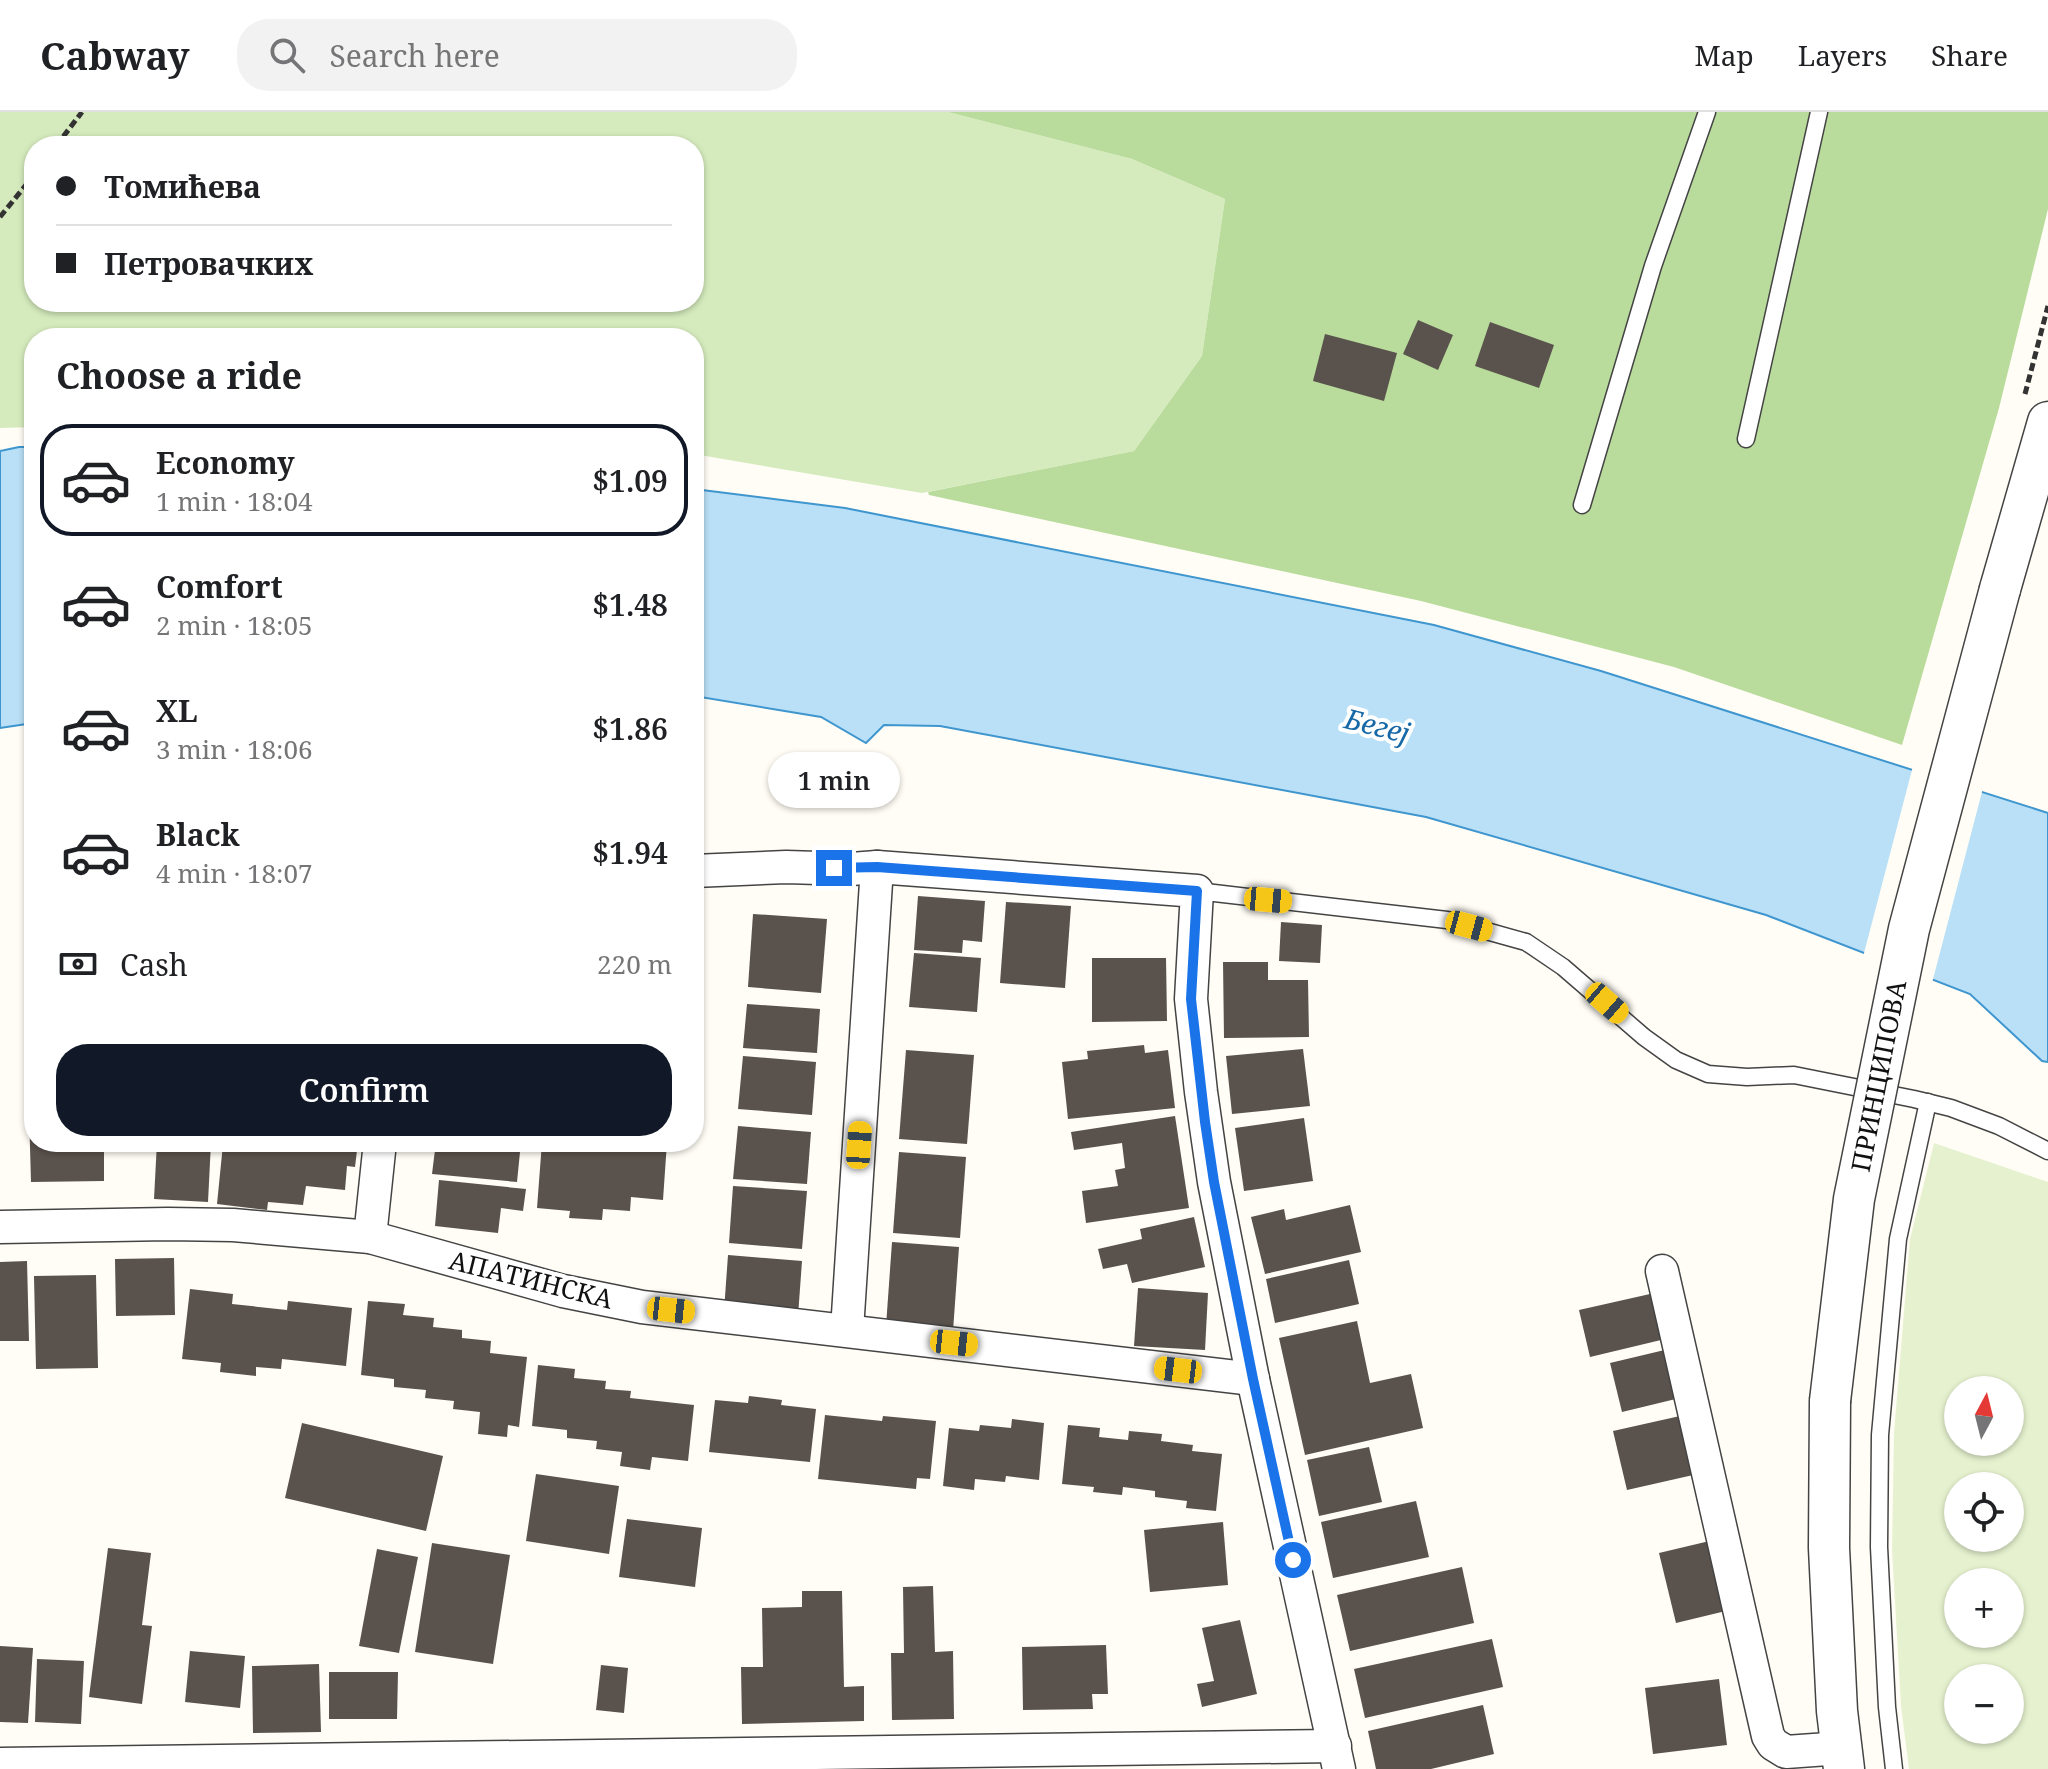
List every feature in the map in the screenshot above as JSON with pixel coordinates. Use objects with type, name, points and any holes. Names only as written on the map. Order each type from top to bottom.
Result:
[{"type":"street","name":"ПРИНЦИПОВА","points":[[1662,1271],[1768,1736],[1773,1744],[1786,1752],[1843,1759],[1837,1711],[1829,1548],[1830,1401],[1854,1199],[1909,929],[2048,422]]},
{"type":"street","points":[[0,1764],[1337,1758],[1253,1379],[1214,1182],[1191,999],[1197,891],[877,867],[704,871]]},
{"type":"street","points":[[847,1330],[877,867]]},
{"type":"street","points":[[370,1237],[379,1152]]},
{"type":"street","name":"АПАТИНСКА","points":[[0,1227],[233,1225],[370,1237],[563,1291],[642,1307],[1253,1379]]},
{"type":"lane","points":[[1582,505],[1653,266],[1707,112]]},
{"type":"lane","points":[[1746,439],[1819,112]]},
{"type":"lane","points":[[1197,891],[1447,920],[1526,942],[1563,967],[1644,1037],[1676,1060],[1708,1074],[1747,1077],[1794,1075],[1928,1102],[1999,1126],[2048,1151]]},
{"type":"lane","points":[[1894,1769],[1887,1707],[1879,1547],[1880,1435],[1898,1239],[1928,1102]]},
{"type":"path","points":[[64,136],[82,112]]},
{"type":"path","points":[[0,217],[24,187]]},
{"type":"green space","points":[[0,112],[948,112],[1132,159],[1225,199],[1202,356],[1134,451],[922,493],[704,456],[704,328],[24,328],[24,427],[0,428]]},
{"type":"green space","points":[[948,112],[2048,112],[2048,209],[1999,408],[1902,745],[1674,667],[1421,601],[929,495],[928,492],[1134,451],[1202,356],[1225,199],[1132,159]]},
{"type":"green space","points":[[1934,1143],[2048,1182],[2048,1769],[1909,1769],[1901,1706],[1892,1550],[1894,1433],[1910,1239]]},
{"type":"water","points":[[24,447],[24,724],[0,728],[0,451]]},
{"type":"water","name":"Бегеј","points":[[704,490],[845,508],[1434,625],[1601,671],[2048,813],[2048,1062],[2042,1061],[1970,994],[1766,915],[1426,817],[940,726],[884,725],[866,743],[821,717],[704,698]]},
{"type":"pier","points":[[1913,766],[1983,788],[1932,983],[1863,957]]},
{"type":"building","points":[[1418,320],[1453,335],[1438,370],[1403,354]]},
{"type":"building","points":[[1490,322],[1554,345],[1539,388],[1475,366]]},
{"type":"building","points":[[1325,334],[1397,353],[1384,401],[1313,381]]},
{"type":"building","points":[[918,896],[985,901],[982,942],[963,940],[962,953],[914,950]]},
{"type":"building","points":[[1006,902],[1071,906],[1065,988],[1000,983]]},
{"type":"building","points":[[753,914],[827,919],[821,993],[748,987]]},
{"type":"building","points":[[1281,922],[1322,925],[1320,963],[1279,961]]},
{"type":"building","points":[[914,953],[981,958],[977,1012],[909,1007]]},
{"type":"building","points":[[1092,958],[1166,958],[1167,1021],[1092,1022]]},
{"type":"building","points":[[1223,962],[1268,962],[1268,980],[1308,980],[1309,1037],[1224,1038]]},
{"type":"building","points":[[747,1004],[820,1009],[817,1053],[743,1048]]},
{"type":"building","points":[[1144,1045],[1145,1053],[1168,1050],[1175,1108],[1068,1119],[1062,1062],[1088,1059],[1087,1051]]},
{"type":"building","points":[[1303,1049],[1310,1106],[1232,1114],[1226,1056]]},
{"type":"building","points":[[906,1050],[974,1055],[967,1144],[899,1139]]},
{"type":"building","points":[[743,1056],[816,1062],[812,1115],[738,1109]]},
{"type":"building","points":[[1175,1116],[1189,1208],[1086,1223],[1082,1191],[1118,1186],[1115,1170],[1125,1168],[1122,1143],[1074,1150],[1071,1132]]},
{"type":"building","points":[[1304,1118],[1313,1181],[1244,1191],[1235,1128]]},
{"type":"building","points":[[738,1126],[811,1132],[807,1184],[733,1179]]},
{"type":"building","points":[[30,1152],[104,1152],[104,1181],[31,1182]]},
{"type":"building","points":[[156,1152],[210,1152],[208,1202],[154,1199]]},
{"type":"building","points":[[222,1152],[357,1152],[355,1167],[347,1166],[345,1190],[306,1186],[303,1205],[268,1202],[267,1210],[217,1204]]},
{"type":"building","points":[[435,1152],[520,1152],[517,1182],[432,1174]]},
{"type":"building","points":[[541,1152],[666,1152],[663,1200],[631,1197],[630,1211],[603,1209],[602,1220],[569,1218],[570,1211],[537,1208]]},
{"type":"building","points":[[899,1152],[966,1157],[960,1238],[893,1233]]},
{"type":"building","points":[[439,1180],[526,1189],[523,1211],[501,1208],[498,1233],[435,1226]]},
{"type":"building","points":[[733,1186],[807,1191],[802,1249],[729,1243]]},
{"type":"building","points":[[1350,1205],[1361,1252],[1265,1274],[1251,1217],[1284,1209],[1286,1220]]},
{"type":"building","points":[[1194,1217],[1205,1267],[1132,1283],[1127,1264],[1103,1269],[1098,1249],[1142,1239],[1140,1229]]},
{"type":"building","points":[[892,1242],[959,1247],[953,1331],[886,1326]]},
{"type":"building","points":[[728,1255],[802,1261],[798,1316],[724,1311]]},
{"type":"building","points":[[174,1258],[175,1315],[116,1316],[115,1259]]},
{"type":"building","points":[[1349,1260],[1359,1304],[1275,1323],[1266,1279]]},
{"type":"building","points":[[27,1261],[29,1341],[0,1341],[0,1262]]},
{"type":"building","points":[[96,1275],[98,1368],[36,1369],[34,1276]]},
{"type":"building","points":[[1138,1288],[1208,1293],[1205,1350],[1134,1346]]},
{"type":"building","points":[[190,1289],[233,1294],[232,1304],[287,1310],[288,1301],[352,1308],[346,1366],[282,1359],[281,1369],[256,1367],[256,1376],[220,1372],[221,1363],[182,1359]]},
{"type":"building","points":[[1650,1294],[1661,1340],[1590,1357],[1579,1310]]},
{"type":"building","points":[[368,1301],[405,1304],[403,1315],[434,1318],[433,1327],[462,1330],[462,1338],[491,1341],[490,1353],[527,1357],[519,1427],[508,1425],[507,1437],[478,1434],[480,1412],[453,1409],[454,1401],[425,1398],[426,1390],[394,1387],[394,1379],[361,1375]]},
{"type":"building","points":[[1357,1321],[1370,1383],[1411,1374],[1423,1428],[1305,1455],[1279,1338]]},
{"type":"building","points":[[1673,1348],[1684,1397],[1622,1412],[1610,1363]]},
{"type":"building","points":[[538,1365],[575,1369],[574,1378],[606,1381],[605,1389],[631,1391],[630,1398],[694,1405],[688,1461],[652,1457],[650,1470],[620,1466],[622,1452],[596,1449],[597,1441],[567,1438],[567,1430],[532,1426]]},
{"type":"building","points":[[749,1396],[782,1400],[781,1405],[816,1409],[810,1462],[709,1452],[715,1400],[748,1403]]},
{"type":"building","points":[[1689,1414],[1702,1473],[1627,1490],[1613,1431]]},
{"type":"building","points":[[825,1415],[882,1421],[883,1416],[936,1421],[930,1479],[917,1478],[916,1489],[818,1479]]},
{"type":"building","points":[[1012,1419],[1044,1423],[1039,1480],[1006,1476],[1005,1482],[975,1479],[974,1490],[943,1486],[949,1428],[979,1431],[980,1425],[1011,1428]]},
{"type":"building","points":[[302,1423],[443,1456],[426,1531],[285,1498]]},
{"type":"building","points":[[1068,1425],[1100,1428],[1099,1437],[1128,1440],[1129,1431],[1162,1434],[1161,1441],[1193,1445],[1192,1451],[1222,1454],[1216,1511],[1186,1508],[1187,1501],[1155,1497],[1155,1491],[1123,1487],[1122,1495],[1093,1492],[1094,1487],[1062,1484]]},
{"type":"building","points":[[1369,1447],[1382,1502],[1319,1516],[1307,1460]]},
{"type":"building","points":[[536,1474],[619,1486],[609,1554],[526,1541]]},
{"type":"building","points":[[1416,1501],[1429,1557],[1333,1578],[1321,1522]]},
{"type":"building","points":[[627,1519],[702,1528],[695,1587],[619,1577]]},
{"type":"building","points":[[1223,1522],[1228,1585],[1150,1592],[1144,1530]]},
{"type":"building","points":[[1718,1539],[1734,1609],[1676,1623],[1659,1553]]},
{"type":"building","points":[[432,1543],[510,1555],[493,1664],[415,1652]]},
{"type":"building","points":[[108,1548],[151,1553],[142,1625],[152,1626],[142,1704],[89,1697]]},
{"type":"building","points":[[377,1549],[418,1557],[399,1653],[359,1646]]},
{"type":"building","points":[[1462,1567],[1474,1623],[1350,1651],[1337,1595]]},
{"type":"building","points":[[933,1586],[935,1652],[953,1651],[954,1719],[892,1720],[891,1653],[904,1653],[903,1587]]},
{"type":"building","points":[[802,1591],[842,1591],[844,1687],[864,1686],[864,1721],[742,1724],[741,1667],[763,1667],[762,1608],[802,1607]]},
{"type":"building","points":[[1240,1620],[1257,1694],[1202,1707],[1197,1684],[1214,1681],[1202,1628]]},
{"type":"building","points":[[1492,1639],[1503,1687],[1365,1718],[1354,1669]]},
{"type":"building","points":[[1106,1645],[1108,1694],[1092,1694],[1093,1709],[1023,1710],[1022,1647]]},
{"type":"building","points":[[0,1646],[33,1648],[28,1723],[0,1722]]},
{"type":"building","points":[[190,1651],[245,1656],[240,1708],[185,1702]]},
{"type":"building","points":[[37,1659],[84,1661],[81,1724],[35,1722]]},
{"type":"building","points":[[319,1664],[321,1732],[253,1733],[252,1666]]},
{"type":"building","points":[[601,1665],[628,1668],[624,1713],[596,1710]]},
{"type":"building","points":[[329,1672],[398,1672],[397,1719],[329,1719]]},
{"type":"building","points":[[1719,1679],[1727,1745],[1653,1754],[1645,1688]]},
{"type":"building","points":[[1483,1705],[1494,1754],[1431,1769],[1376,1769],[1368,1731]]},
{"type":"route","points":[[834,868],[877,867],[1197,891],[1191,999],[1205,1122],[1253,1379],[1293,1560]]}]
